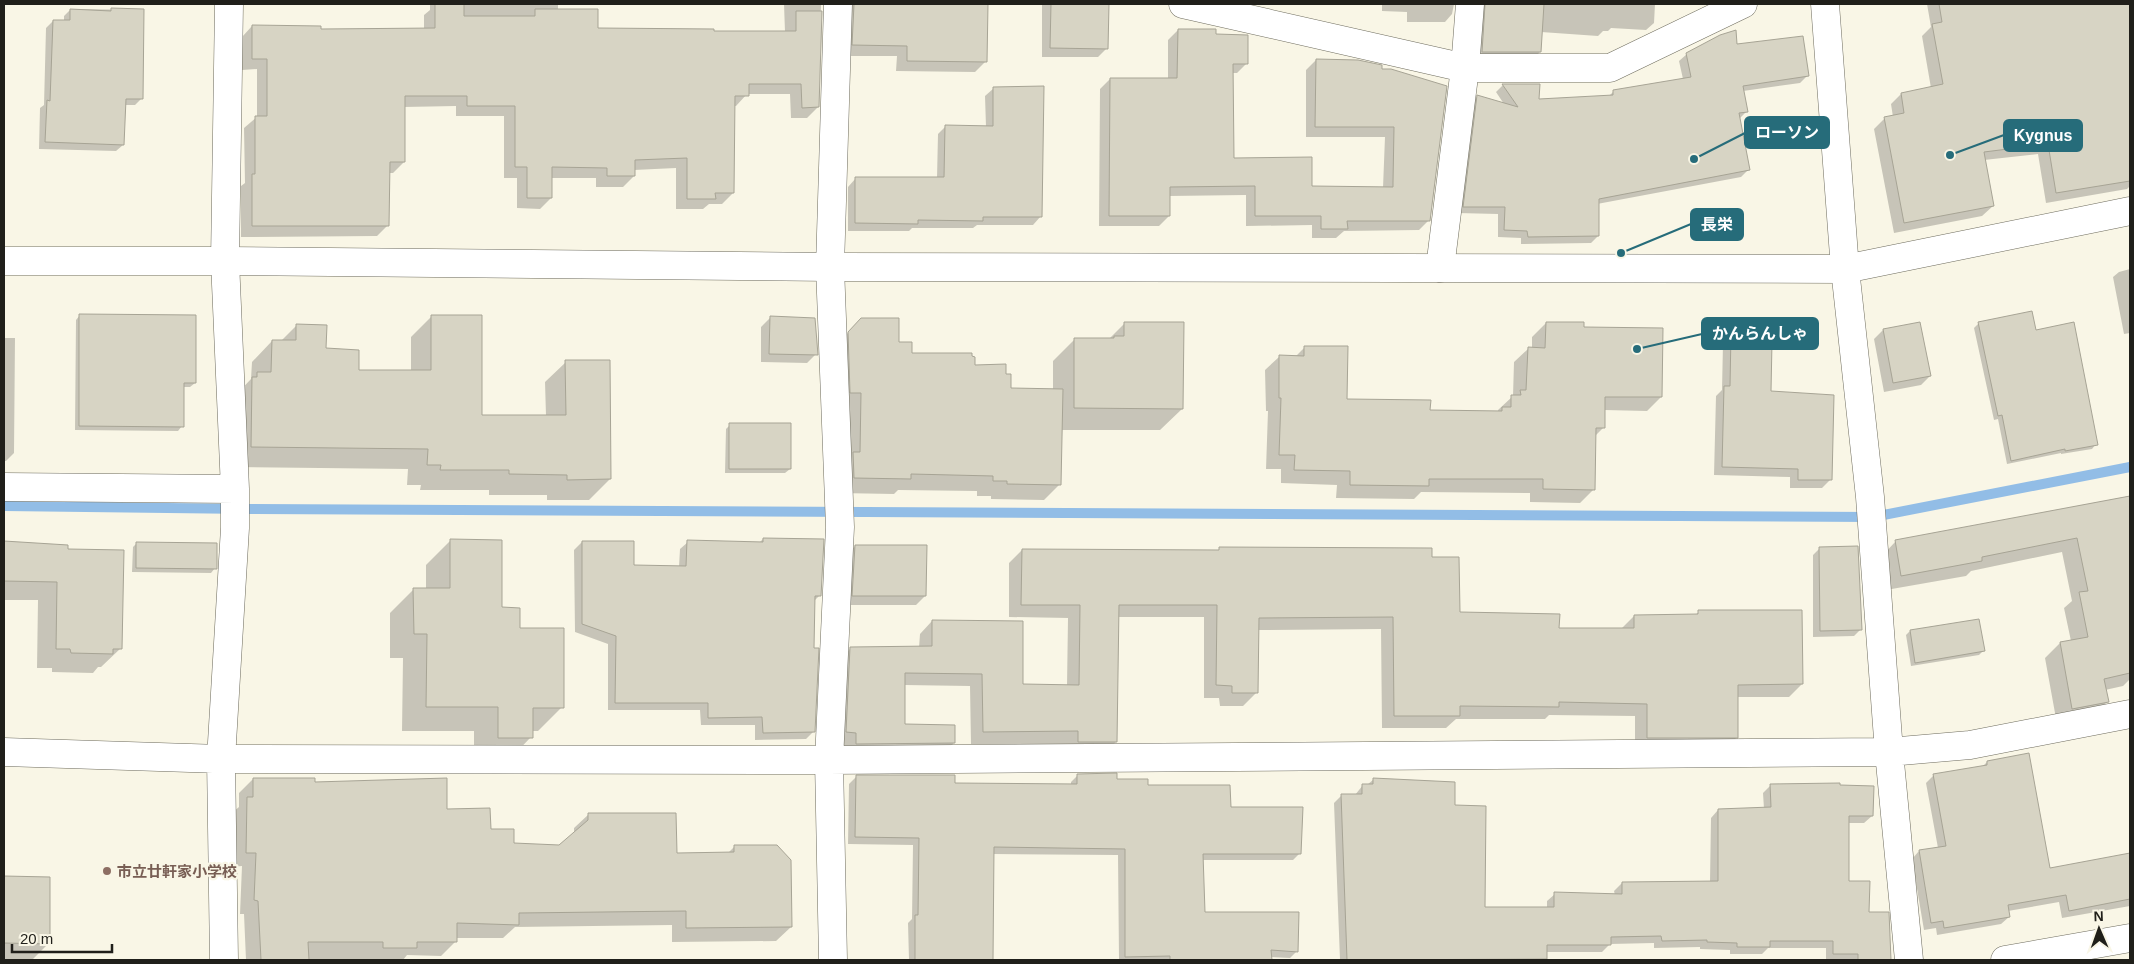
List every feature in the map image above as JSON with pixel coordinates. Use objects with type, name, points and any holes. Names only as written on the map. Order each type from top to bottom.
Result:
[{"type":"street","points":[[224,960],[221,759],[235,523],[225,261],[229,4]]},
{"type":"street","points":[[833,960],[829,760],[840,527],[830,267],[838,4]]},
{"type":"street","points":[[1183,4],[1465,68],[1610,68],[1742,4]]},
{"type":"street","points":[[1440,268],[1465,68],[1470,4]]},
{"type":"street","points":[[1825,4],[1845,269],[1873,531],[1889,752],[1909,960]]},
{"type":"street","points":[[4,261],[225,261],[830,267],[1845,269],[2130,211]]},
{"type":"street","points":[[4,487],[235,491]]},
{"type":"street","points":[[4,752],[221,759],[829,760],[1889,752],[1970,745],[2130,714]]},
{"type":"street","points":[[2005,960],[2130,938]]},
{"type":"building","points":[[435,4],[464,4],[464,16],[535,16],[535,9],[598,9],[598,28],[714,29],[714,31],[796,31],[796,11],[822,11],[819,107],[802,108],[801,84],[749,84],[749,96],[735,96],[734,193],[715,193],[716,199],[687,199],[687,158],[635,160],[635,176],[607,176],[607,168],[552,167],[552,198],[527,198],[527,167],[515,167],[515,106],[467,106],[467,96],[405,96],[405,162],[390,162],[389,226],[252,226],[252,174],[255,174],[255,116],[267,116],[267,59],[252,59],[252,25],[321,26],[321,29],[435,28]]},
{"type":"building","points":[[854,4],[988,4],[987,62],[907,61],[907,46],[852,45]]},
{"type":"building","points":[[1051,4],[1109,4],[1108,49],[1050,48]]},
{"type":"building","points":[[1485,4],[1544,4],[1541,52],[1482,52]]},
{"type":"building","points":[[1939,4],[2130,4],[2130,181],[2056,193],[2048,144],[1984,152],[1994,206],[1904,223],[1884,117],[1904,113],[1901,93],[1943,84],[1932,24],[1942,22]]},
{"type":"building","points":[[111,8],[144,9],[143,99],[126,99],[124,145],[45,142],[47,100],[50,101],[53,20],[70,20],[70,9],[111,11]]},
{"type":"building","points":[[1178,29],[1216,29],[1216,34],[1248,35],[1248,64],[1233,64],[1234,158],[1312,157],[1312,186],[1393,187],[1394,127],[1315,127],[1316,59],[1358,60],[1382,65],[1382,69],[1391,69],[1447,86],[1430,221],[1347,221],[1348,229],[1321,229],[1321,216],[1255,216],[1255,186],[1170,187],[1170,216],[1109,216],[1110,78],[1177,78]]},
{"type":"building","points":[[1736,30],[1737,44],[1803,36],[1809,76],[1743,86],[1748,112],[1739,113],[1750,170],[1599,199],[1599,236],[1528,237],[1527,231],[1504,230],[1505,207],[1463,207],[1477,95],[1518,107],[1502,84],[1540,84],[1539,99],[1613,95],[1613,90],[1691,77],[1686,53],[1720,35]]},
{"type":"building","points":[[1044,86],[1042,217],[983,217],[983,221],[918,220],[918,224],[855,223],[855,177],[944,177],[945,125],[993,126],[993,87]]},
{"type":"building","points":[[2032,311],[2036,330],[2074,322],[2098,445],[2065,451],[2065,449],[2011,461],[2002,415],[1998,416],[1978,322]]},
{"type":"building","points":[[79,314],[196,315],[196,383],[184,383],[184,427],[79,426]]},
{"type":"building","points":[[431,315],[482,315],[482,415],[566,415],[565,360],[610,360],[611,479],[567,480],[567,475],[509,474],[509,470],[440,470],[441,465],[427,465],[428,449],[251,447],[252,377],[257,377],[257,372],[271,372],[272,340],[296,340],[296,324],[327,325],[326,348],[359,350],[359,370],[431,370]]},
{"type":"building","points":[[770,316],[815,318],[818,355],[769,354]]},
{"type":"building","points":[[861,318],[899,318],[899,342],[912,342],[912,353],[972,353],[972,356],[975,357],[975,365],[1006,364],[1006,374],[1011,374],[1011,388],[1063,389],[1061,485],[1007,484],[1007,481],[993,481],[993,476],[911,474],[911,479],[854,478],[853,452],[860,452],[861,393],[850,393],[848,332]]},
{"type":"building","points":[[1124,322],[1184,322],[1183,409],[1074,408],[1074,338],[1114,338],[1114,336],[1124,336]]},
{"type":"building","points":[[1546,322],[1584,322],[1584,327],[1663,328],[1662,397],[1605,397],[1605,428],[1596,428],[1595,490],[1543,489],[1543,479],[1429,479],[1429,486],[1350,485],[1350,471],[1294,470],[1295,455],[1279,455],[1281,398],[1279,398],[1279,355],[1304,356],[1304,346],[1348,346],[1347,399],[1431,400],[1430,410],[1502,411],[1502,407],[1511,407],[1511,395],[1521,395],[1520,390],[1526,390],[1528,347],[1545,348]]},
{"type":"building","points":[[1920,322],[1931,376],[1893,383],[1883,329]]},
{"type":"building","points":[[1731,333],[1756,334],[1756,341],[1772,342],[1771,391],[1834,395],[1832,480],[1798,480],[1798,469],[1722,467],[1724,386],[1730,386]]},
{"type":"building","points":[[729,423],[791,423],[791,469],[729,469]]},
{"type":"building","points":[[2130,496],[2130,673],[2104,679],[2109,702],[2072,709],[2060,642],[2088,637],[2079,592],[2088,591],[2077,538],[1982,557],[1982,561],[1901,576],[1895,540]]},
{"type":"building","points":[[763,538],[824,539],[821,596],[815,596],[814,648],[819,648],[815,732],[763,733],[762,717],[708,718],[708,703],[615,703],[616,636],[582,624],[582,541],[634,541],[634,565],[686,566],[687,540],[763,542]]},
{"type":"building","points":[[450,539],[502,540],[502,607],[520,608],[520,628],[564,628],[564,708],[533,708],[533,738],[498,738],[498,707],[426,707],[427,634],[414,634],[413,588],[450,588]]},
{"type":"building","points":[[4,541],[68,545],[68,549],[124,550],[122,649],[113,649],[113,654],[71,653],[70,649],[56,649],[57,582],[4,581]]},
{"type":"building","points":[[136,542],[217,543],[217,569],[136,568]]},
{"type":"building","points":[[855,545],[927,545],[926,596],[852,596]]},
{"type":"building","points":[[1858,546],[1862,630],[1820,631],[1819,547]]},
{"type":"building","points":[[1219,547],[1432,548],[1432,557],[1459,557],[1460,612],[1560,614],[1559,628],[1634,628],[1634,615],[1698,614],[1698,610],[1802,610],[1803,684],[1738,685],[1738,738],[1647,738],[1647,704],[1559,702],[1559,707],[1460,706],[1460,716],[1394,716],[1393,617],[1259,618],[1258,693],[1232,693],[1232,686],[1216,685],[1217,605],[1119,605],[1117,742],[1078,742],[1078,731],[983,732],[982,674],[905,673],[905,724],[955,725],[955,743],[856,744],[856,733],[846,732],[850,647],[932,646],[932,620],[1023,621],[1023,684],[1079,685],[1080,605],[1021,605],[1022,549],[1219,550]]},
{"type":"building","points":[[1979,619],[1985,651],[1915,663],[1910,630]]},
{"type":"building","points":[[2029,753],[2050,868],[2130,853],[2130,899],[2069,911],[2066,895],[2008,905],[2010,917],[1944,928],[1943,921],[1931,923],[1919,850],[1946,846],[1933,774],[1987,765],[1987,761]]},
{"type":"building","points":[[1117,773],[1117,779],[1148,779],[1148,785],[1230,785],[1231,807],[1303,807],[1301,854],[1203,854],[1205,912],[1299,912],[1298,952],[1271,950],[1272,960],[1170,960],[1170,956],[1125,957],[1125,849],[994,847],[993,960],[915,960],[915,915],[918,915],[919,838],[855,837],[856,775],[955,775],[955,783],[1077,784],[1077,774]]},
{"type":"building","points":[[253,778],[315,778],[315,782],[447,778],[447,809],[490,808],[491,829],[514,829],[514,843],[559,845],[588,820],[588,813],[676,813],[677,853],[734,852],[734,845],[777,845],[791,860],[792,927],[686,928],[686,911],[519,913],[519,925],[457,923],[457,942],[417,942],[417,948],[383,948],[383,942],[308,942],[309,960],[261,960],[258,901],[254,900],[256,853],[246,853],[247,797],[253,797]]},
{"type":"building","points":[[1373,778],[1455,782],[1455,805],[1486,806],[1485,907],[1554,907],[1554,892],[1622,894],[1622,882],[1718,881],[1718,809],[1771,807],[1770,784],[1840,783],[1840,785],[1874,786],[1873,816],[1849,816],[1849,881],[1870,881],[1869,912],[1889,912],[1891,960],[1858,960],[1858,954],[1833,954],[1833,941],[1770,941],[1770,947],[1737,947],[1737,943],[1707,942],[1707,940],[1662,941],[1661,936],[1611,937],[1611,945],[1547,945],[1547,959],[1347,960],[1341,794],[1362,794],[1362,784],[1373,784]]},
{"type":"building","points":[[4,876],[50,877],[50,944],[4,943]]},
{"type":"waterway","points":[[4,506],[249,509],[1873,517],[2130,467]]},
{"type":"place","name":"Kygnus","points":[[1950,155]]},
{"type":"place","name":"ローソン","points":[[1694,159]]},
{"type":"place","name":"長栄","points":[[1621,253]]},
{"type":"place","name":"かんらんしゃ","points":[[1637,349]]},
{"type":"place","name":"市立廿軒家小学校","points":[[107,871]]}]
